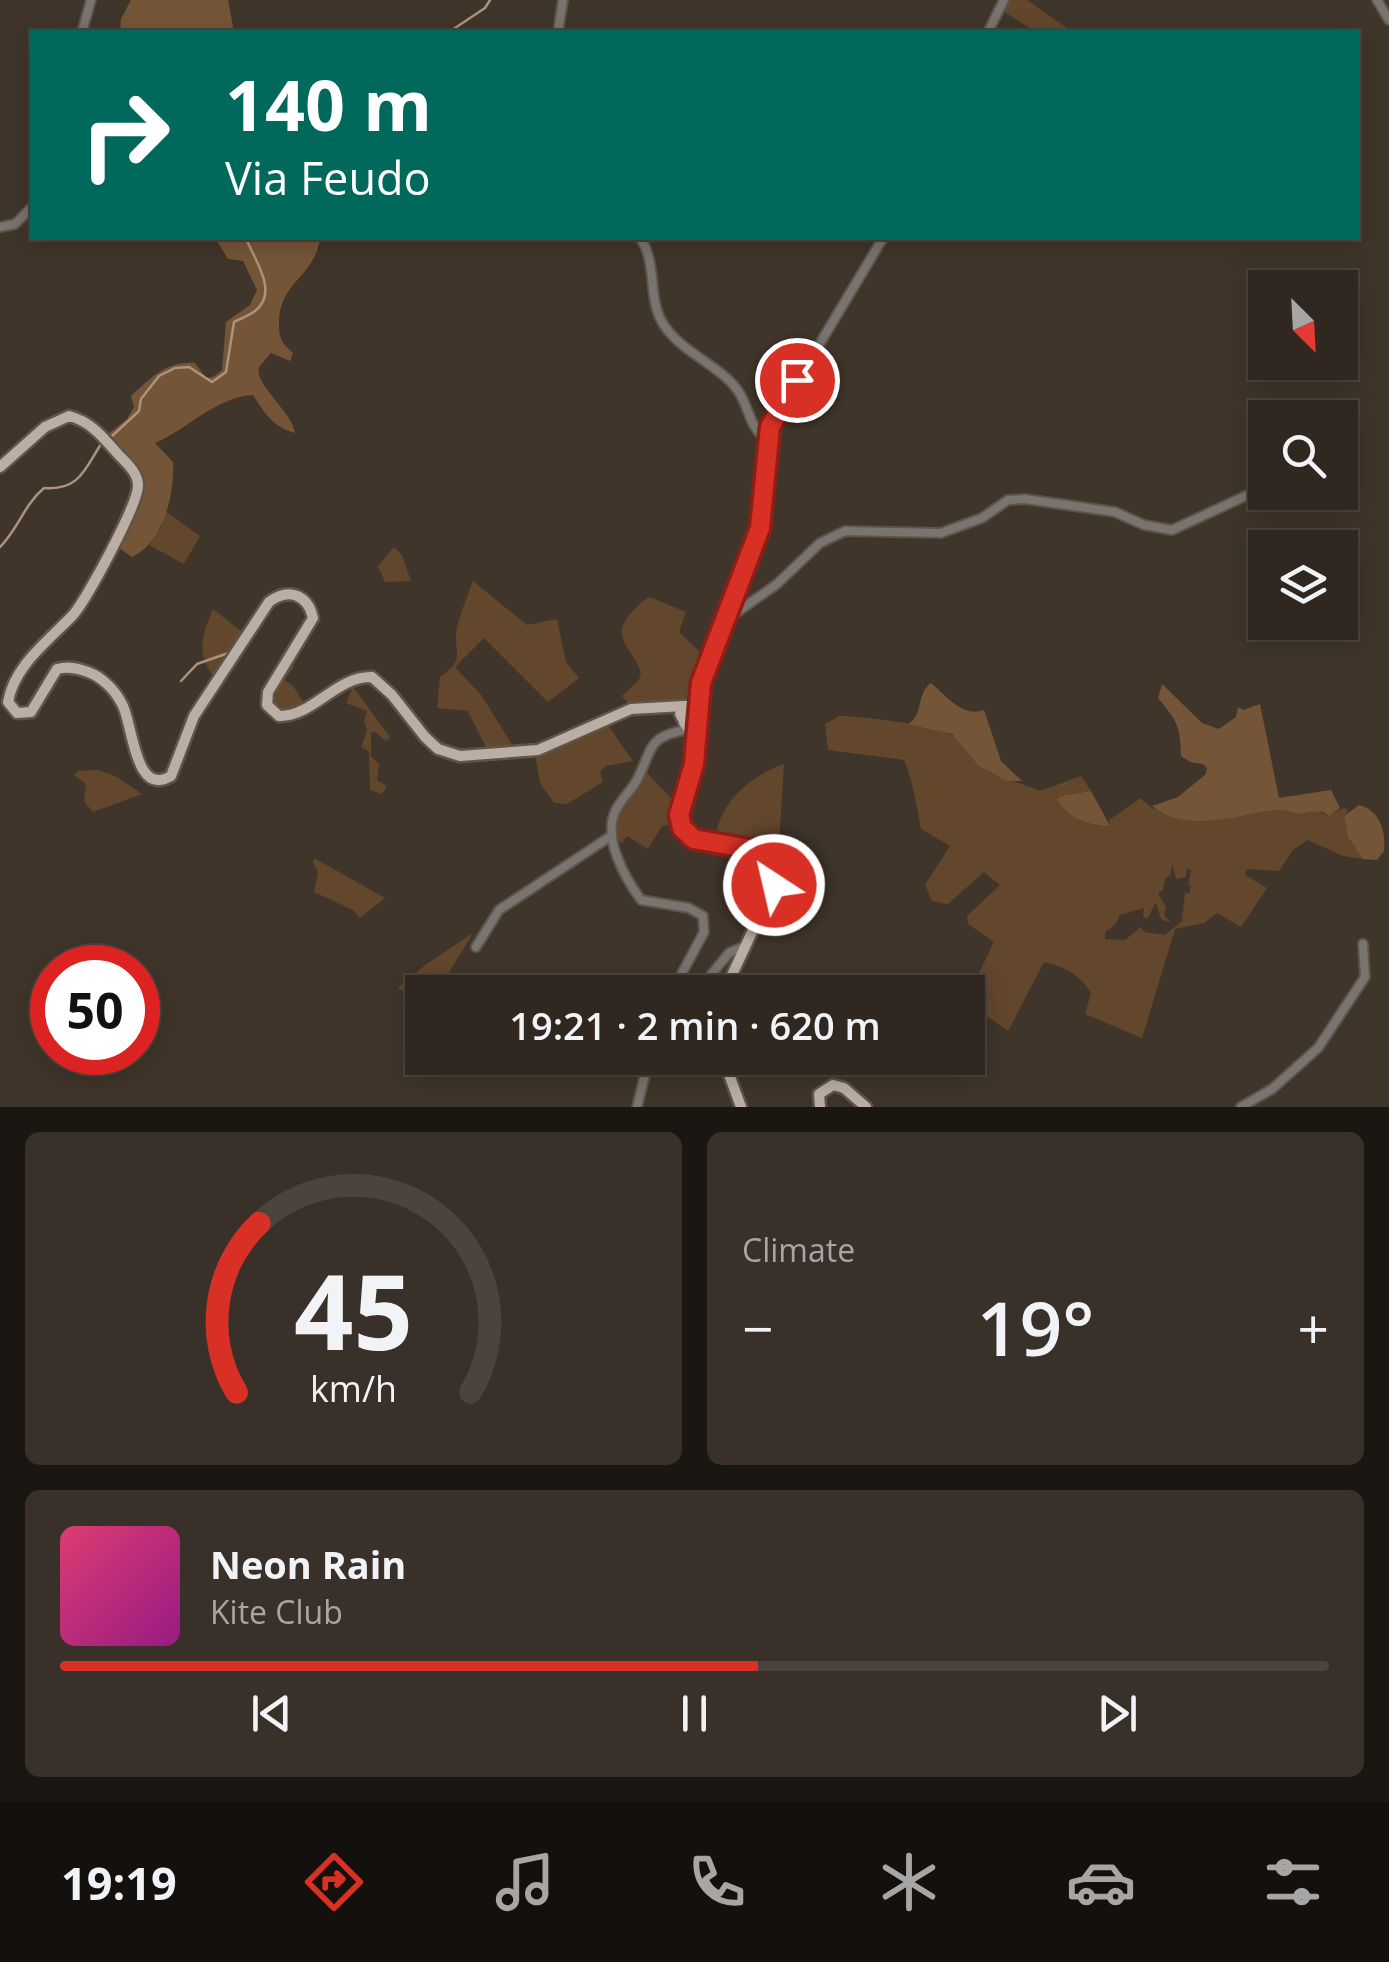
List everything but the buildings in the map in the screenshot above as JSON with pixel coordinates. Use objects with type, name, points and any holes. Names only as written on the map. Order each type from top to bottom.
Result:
[{"type":"main road","points":[[0,467],[44,428],[69,416],[95,430],[135,474],[138,484],[134,504],[85,598],[26,664],[8,699],[14,711],[28,714],[57,669],[66,666],[96,675],[122,702],[137,757],[146,774],[153,780],[163,780],[171,776],[194,716],[269,602],[287,594],[301,596],[313,618],[268,692],[269,708],[278,716],[290,716],[356,678],[372,677],[392,694],[438,749],[460,756],[538,750],[631,709],[658,708],[689,716],[696,747],[680,810],[682,828],[698,840],[760,851],[773,870],[774,885],[731,975]]},
{"type":"main road","points":[[729,1075],[741,1107]]},
{"type":"main road","points":[[820,1107],[818,1098],[822,1090],[833,1085],[844,1088],[866,1107]]},
{"type":"street","points":[[83,30],[91,0]]},
{"type":"street","points":[[558,30],[562,0]]},
{"type":"street","points":[[989,30],[1004,0]]},
{"type":"street","points":[[1377,0],[1389,20]]},
{"type":"street","points":[[0,227],[14,224],[30,209]]},
{"type":"street","points":[[641,240],[648,258],[654,304],[667,330],[740,393],[748,420],[767,441]]},
{"type":"street","points":[[681,975],[704,932],[703,916],[689,908],[641,900],[611,836],[616,808],[635,784],[650,746],[689,716],[760,528],[767,441],[776,412],[882,240]]},
{"type":"street","points":[[722,623],[777,584],[820,543],[845,531],[941,533],[982,518],[1008,500],[1025,499],[1114,512],[1144,525],[1172,530],[1248,495]]},
{"type":"street","points":[[476,947],[498,910],[611,836]]},
{"type":"street","points":[[1241,1107],[1272,1089],[1318,1048],[1365,977],[1363,944]]},
{"type":"street","points":[[711,975],[729,953],[742,946]]},
{"type":"street","points":[[637,1107],[645,1075]]},
{"type":"street","points":[[629,1107],[639,1096]]},
{"type":"shaded area","points":[[131,0],[228,0],[234,30],[120,30]]},
{"type":"shaded area","points":[[1010,0],[1027,0],[1070,30],[1033,30],[1003,11]]},
{"type":"shaded area","points":[[216,240],[320,240],[311,262],[284,298],[280,310],[280,334],[293,353],[290,361],[271,353],[259,367],[262,381],[288,416],[295,433],[270,419],[253,395],[214,407],[155,443],[173,462],[172,488],[159,529],[152,541],[132,557],[118,547],[138,499],[137,476],[108,434],[127,419],[134,407],[131,396],[160,372],[185,363],[195,363],[206,378],[222,370],[226,322],[250,305],[257,290],[243,261],[228,259]]},
{"type":"shaded area","points":[[165,511],[200,536],[184,564],[149,545],[161,527]]},
{"type":"shaded area","points":[[394,547],[402,555],[411,581],[385,582],[378,566]]},
{"type":"shaded area","points":[[473,581],[527,625],[557,619],[566,662],[579,678],[548,702],[484,638],[455,667],[482,696],[511,749],[488,751],[468,711],[437,708],[440,677],[456,660],[457,628]]},
{"type":"shaded area","points":[[650,597],[686,612],[679,632],[699,651],[692,689],[688,697],[673,705],[628,703],[622,696],[639,680],[641,672],[624,642],[622,629],[631,613]]},
{"type":"shaded area","points":[[213,609],[246,635],[215,678],[205,661],[202,645]]},
{"type":"shaded area","points":[[291,665],[294,667],[284,680],[305,704],[282,713],[273,706],[273,694]]},
{"type":"shaded area","points":[[931,683],[962,708],[984,710],[1001,761],[1022,781],[1007,781],[979,766],[952,734],[908,724]]},
{"type":"shaded area","points":[[1162,684],[1202,723],[1219,729],[1236,717],[1238,707],[1243,710],[1260,704],[1279,798],[1331,790],[1340,808],[1329,816],[1324,812],[1300,814],[1279,810],[1196,821],[1165,814],[1152,806],[1178,797],[1206,774],[1207,768],[1181,756],[1177,725],[1158,698]]},
{"type":"shaded area","points":[[353,687],[390,737],[386,741],[371,733],[371,756],[379,764],[377,780],[387,786],[382,794],[370,790],[369,751],[361,747],[367,731],[367,711],[346,703]]},
{"type":"shaded area","points":[[839,716],[934,729],[956,738],[990,772],[1040,791],[1081,776],[1091,791],[1061,796],[1081,819],[1101,826],[1110,826],[1109,820],[1141,798],[1169,816],[1204,820],[1278,810],[1328,815],[1344,808],[1348,810],[1344,816],[1348,837],[1363,859],[1343,856],[1308,840],[1293,850],[1279,871],[1247,869],[1245,875],[1267,888],[1241,927],[1217,913],[1204,923],[1175,929],[1142,1038],[1085,1014],[1091,993],[1087,986],[1071,972],[1044,962],[1008,1031],[985,1015],[985,975],[978,975],[994,942],[968,924],[967,916],[1000,885],[984,872],[948,904],[932,901],[925,885],[950,846],[921,829],[904,760],[828,750],[825,724]],"holes":[[[1172,864],[1176,879],[1186,877],[1187,868],[1191,871],[1188,886],[1191,885],[1189,894],[1185,892],[1182,921],[1165,935],[1144,932],[1141,927],[1125,940],[1105,939],[1105,932],[1120,915],[1144,908],[1143,916],[1147,919],[1156,902],[1161,919],[1171,923],[1164,915],[1166,908],[1158,893],[1171,874]]]},
{"type":"shaded area","points":[[607,724],[633,761],[606,766],[600,772],[603,782],[567,804],[554,803],[540,783],[535,754],[548,752]]},
{"type":"shaded area","points":[[784,764],[778,861],[762,846],[720,839],[716,835],[719,823],[731,800],[750,782]]},
{"type":"shaded area","points":[[98,770],[142,794],[93,812],[84,801],[86,784],[74,775],[78,771]]},
{"type":"shaded area","points":[[646,772],[677,804],[676,823],[662,826],[648,849],[627,836],[622,843],[615,837],[620,809]]},
{"type":"shaded area","points":[[1091,791],[1110,826],[1080,820],[1057,799]]},
{"type":"shaded area","points":[[1359,805],[1377,817],[1383,829],[1384,851],[1377,860],[1363,859],[1348,837],[1344,816]]},
{"type":"shaded area","points":[[314,858],[385,898],[360,918],[353,910],[314,892],[318,872]]},
{"type":"shaded area","points":[[473,933],[448,975],[413,975]]},
{"type":"waterway","points":[[452,30],[485,8],[490,0]]},
{"type":"waterway","points":[[111,437],[139,411],[141,399],[159,376],[175,368],[189,367],[212,382],[226,372],[234,322],[255,311],[265,294],[262,275],[247,240]]},
{"type":"waterway","points":[[0,547],[37,495],[44,488],[73,482],[101,444]]},
{"type":"waterway","points":[[181,681],[197,664],[234,651]]},
{"type":"route","points":[[774,885],[773,870],[760,851],[694,839],[682,828],[679,815],[694,764],[701,683],[760,528],[770,427],[797,380]]}]
